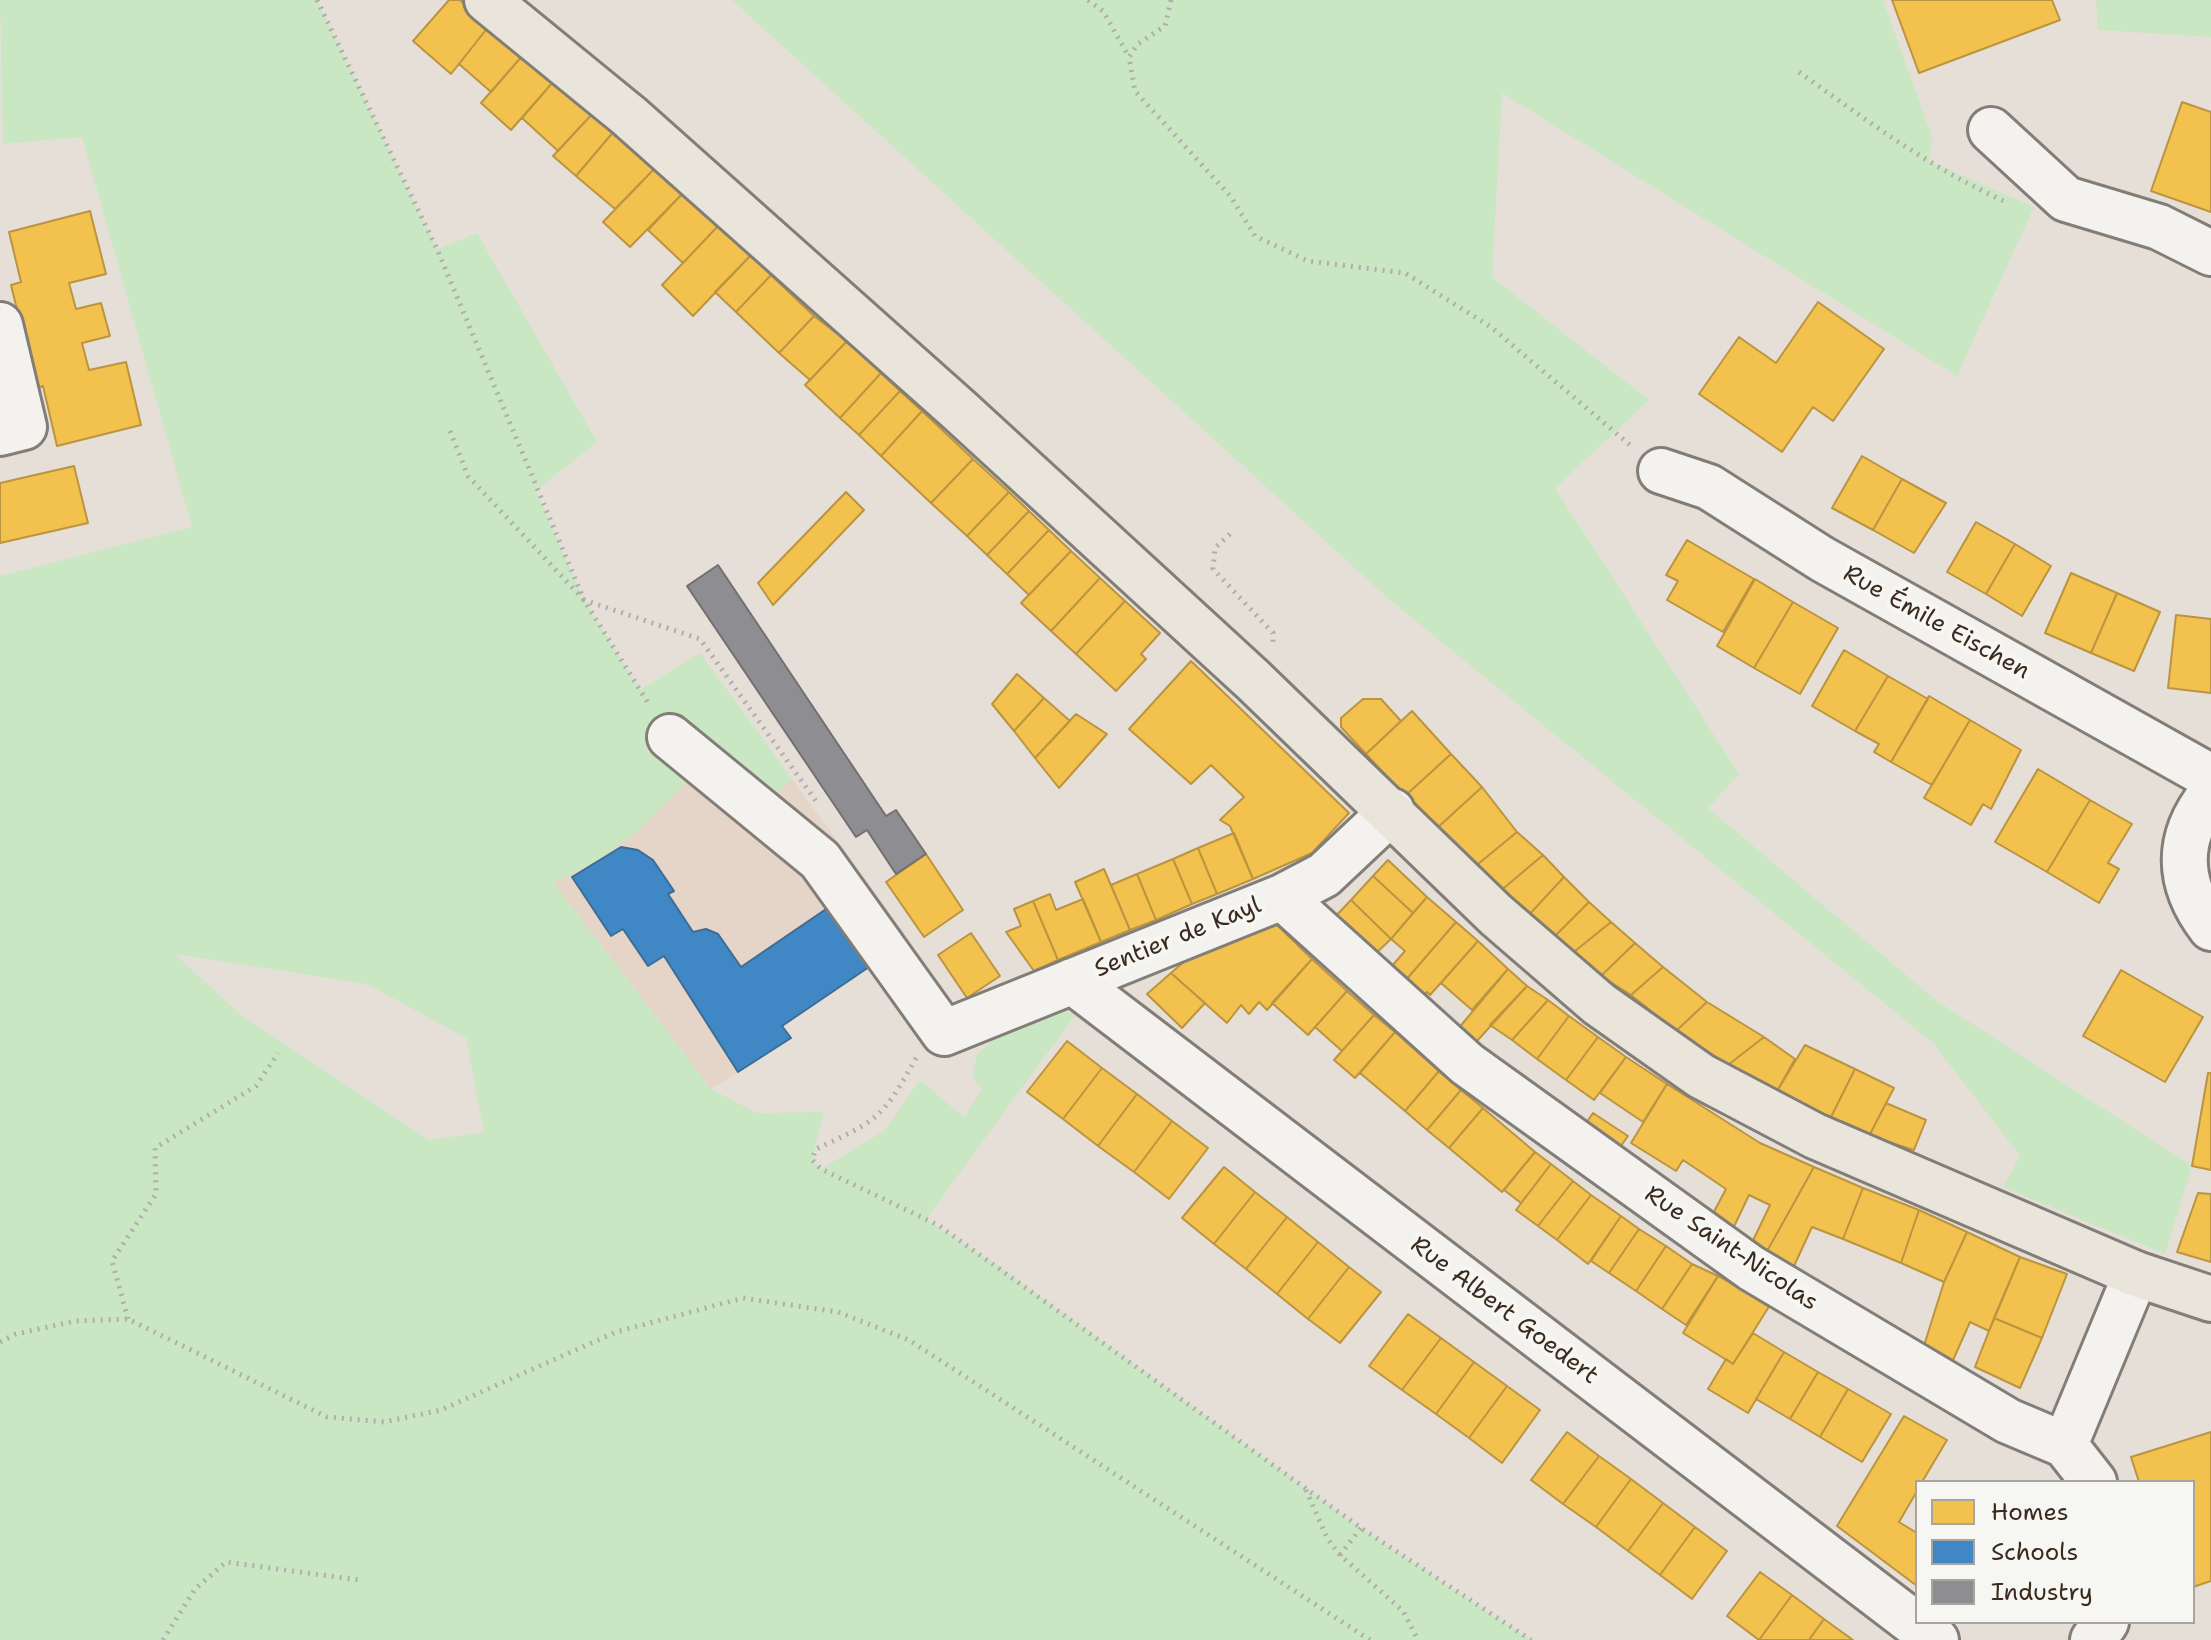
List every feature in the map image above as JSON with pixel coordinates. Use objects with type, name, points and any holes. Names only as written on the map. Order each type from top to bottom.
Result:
[{"type":"main road","points":[[487,0],[639,125],[1253,680],[1392,811],[1496,915],[1599,1004],[1701,1076],[1815,1136],[2136,1274],[2211,1299]]},
{"type":"street","points":[[1991,130],[2066,199],[2159,227],[2211,253]]},
{"type":"street","points":[[0,325],[24,427],[0,433]]},
{"type":"street","name":"Rue Émile Eischen","points":[[1661,471],[1709,487],[1822,559],[2211,777]]},
{"type":"street","points":[[670,737],[820,860],[944,1033]]},
{"type":"street","points":[[2211,794],[2197,811],[2184,844],[2183,876],[2195,908],[2211,928]]},
{"type":"street","name":"Sentier de Kayl","points":[[944,1033],[1282,897],[1324,875],[1392,811]]},
{"type":"street","name":"Rue Saint-Nicolas","points":[[1282,897],[1467,1064],[1751,1268],[2008,1421],[2065,1445]]},
{"type":"street","name":"Rue Albert Goedert","points":[[1072,981],[1936,1640]]},
{"type":"street","points":[[2092,1480],[2065,1445],[2136,1274]]},
{"type":"path","points":[[317,0],[426,226],[584,600],[670,737]]},
{"type":"path","points":[[1088,0],[1103,11],[1129,57],[1135,91],[1231,197],[1255,236],[1308,261],[1405,273],[1491,327],[1661,471]]},
{"type":"path","points":[[1129,57],[1138,44],[1165,26],[1171,0]]},
{"type":"path","points":[[1799,72],[1907,151],[1960,182],[2017,208]]},
{"type":"path","points":[[450,431],[468,476],[584,600],[700,639],[821,808]]},
{"type":"path","points":[[1230,534],[1215,548],[1213,569],[1273,633],[1273,661],[1253,680]]},
{"type":"path","points":[[944,1033],[922,1046],[888,1106],[872,1122],[816,1149],[812,1160],[821,1169],[938,1225],[1361,1528],[1531,1640]]},
{"type":"path","points":[[128,1319],[112,1261],[156,1194],[155,1148],[256,1086],[278,1053]]},
{"type":"path","points":[[0,1342],[16,1334],[75,1321],[128,1319],[327,1417],[384,1422],[441,1410],[616,1332],[743,1298],[838,1312],[909,1340],[1370,1640]]},
{"type":"path","points":[[1305,1486],[1327,1538],[1340,1555],[1403,1611],[1418,1640]]},
{"type":"path","points":[[1340,1555],[1361,1528]]},
{"type":"path","points":[[163,1640],[195,1589],[226,1562],[359,1580]]},
{"type":"shaded area","points":[[700,653],[905,934],[866,961],[869,967],[783,1025],[791,1038],[711,1089],[552,881]]},
{"type":"green space","points":[[0,0],[317,0],[437,249],[477,233],[597,442],[536,491],[584,600],[640,690],[700,653],[792,779],[759,810],[704,765],[616,848],[575,873],[553,882],[711,1089],[757,1113],[824,1112],[812,1160],[821,1169],[884,1131],[920,1080],[964,1117],[982,1089],[972,1077],[977,1055],[995,1038],[1058,1010],[1076,1014],[926,1219],[997,1265],[1361,1528],[1531,1640],[0,1640],[0,576],[192,527],[82,137],[3,144]],"holes":[[[175,954],[367,984],[466,1038],[484,1132],[429,1140],[241,1015]]]},
{"type":"green space","points":[[732,0],[1883,0],[1932,137],[1929,161],[2034,207],[1957,376],[1502,93],[1492,277],[1649,400],[1555,488],[1739,774],[1708,808],[1937,1001],[2192,1166],[2165,1254],[2003,1187],[2020,1156],[1933,1043],[1390,600]]},
{"type":"green space","points":[[2096,0],[2211,0],[2211,37],[2098,30]]},
{"type":"building: Homes","points":[[449,0],[460,0],[489,26],[451,74],[413,41]]},
{"type":"building: Homes","points":[[1892,0],[2052,0],[2060,20],[1919,73]]},
{"type":"building: Homes","points":[[489,26],[523,55],[491,92],[459,64]]},
{"type":"building: Homes","points":[[523,55],[553,82],[511,130],[481,103]]},
{"type":"building: Homes","points":[[553,82],[594,112],[558,151],[522,118]]},
{"type":"building: Homes","points":[[2182,102],[2211,112],[2211,212],[2151,191]]},
{"type":"building: Homes","points":[[594,112],[615,130],[576,176],[553,156]]},
{"type":"building: Homes","points":[[615,130],[657,166],[615,209],[576,176]]},
{"type":"building: Homes","points":[[657,166],[685,191],[630,247],[603,222]]},
{"type":"building: Homes","points":[[685,191],[719,225],[683,263],[648,230]]},
{"type":"building: Homes","points":[[90,211],[106,274],[69,283],[76,309],[101,303],[110,336],[82,343],[89,370],[126,362],[141,425],[57,446],[43,386],[36,388],[11,285],[21,282],[9,232]]},
{"type":"building: Homes","points":[[719,225],[751,255],[693,316],[662,285]]},
{"type":"building: Homes","points":[[751,255],[771,275],[736,312],[715,292]]},
{"type":"building: Homes","points":[[771,275],[814,316],[779,353],[736,312]]},
{"type":"building: Homes","points":[[1818,302],[1884,349],[1833,421],[1813,407],[1782,452],[1699,394],[1739,337],[1776,363]]},
{"type":"building: Homes","points":[[814,316],[847,341],[810,380],[779,353]]},
{"type":"building: Homes","points":[[847,341],[881,373],[840,418],[805,385]]},
{"type":"building: Homes","points":[[881,373],[900,391],[859,435],[840,418]]},
{"type":"building: Homes","points":[[900,391],[922,411],[881,456],[859,435]]},
{"type":"building: Homes","points":[[922,411],[973,459],[931,503],[881,456]]},
{"type":"building: Homes","points":[[1862,456],[1902,479],[1873,530],[1832,508]]},
{"type":"building: Homes","points":[[973,459],[1009,492],[967,536],[931,503]]},
{"type":"building: Homes","points":[[74,466],[88,523],[0,543],[0,483]]},
{"type":"building: Homes","points":[[1902,479],[1946,503],[1914,553],[1873,530]]},
{"type":"building: Homes","points":[[846,492],[864,510],[773,605],[758,583]]},
{"type":"building: Homes","points":[[1009,492],[1029,511],[987,555],[967,536]]},
{"type":"building: Homes","points":[[1029,511],[1049,530],[1007,574],[987,555]]},
{"type":"building: Homes","points":[[1976,522],[2015,544],[1986,594],[1947,572]]},
{"type":"building: Homes","points":[[1049,530],[1071,551],[1029,595],[1007,574]]},
{"type":"building: Homes","points":[[1687,540],[1754,579],[1723,632],[1667,600],[1678,581],[1666,575]]},
{"type":"building: Homes","points":[[2015,544],[2051,566],[2022,616],[1986,594]]},
{"type":"building: Homes","points":[[1071,551],[1100,578],[1051,631],[1021,603]]},
{"type":"building: Homes","points":[[2071,573],[2117,593],[2091,653],[2045,633]]},
{"type":"building: Homes","points":[[1100,578],[1125,601],[1076,654],[1051,631]]},
{"type":"building: Homes","points":[[1755,579],[1793,602],[1754,668],[1717,646]]},
{"type":"building: Homes","points":[[2117,593],[2160,612],[2134,671],[2091,653]]},
{"type":"building: Homes","points":[[1125,601],[1160,633],[1141,654],[1146,659],[1116,691],[1076,654]]},
{"type":"building: Homes","points":[[1793,602],[1838,628],[1800,694],[1754,668]]},
{"type":"building: Homes","points":[[2176,615],[2211,619],[2211,693],[2168,688]]},
{"type":"building: Homes","points":[[1844,650],[1888,676],[1855,731],[1812,706]]},
{"type":"building: Homes","points":[[1191,661],[1349,813],[1312,853],[1253,879],[1230,826],[1220,820],[1244,797],[1211,765],[1191,784],[1129,729]]},
{"type":"building: Homes","points":[[1017,674],[1044,698],[1014,731],[992,704]]},
{"type":"building: Homes","points":[[1888,676],[1928,699],[1891,762],[1874,752],[1879,744],[1855,731]]},
{"type":"building: Homes","points":[[1929,696],[1970,720],[1932,785],[1891,762]]},
{"type":"building: Homes","points":[[1044,698],[1070,721],[1035,758],[1014,731]]},
{"type":"building: Homes","points":[[1363,699],[1381,699],[1401,721],[1366,754],[1341,727],[1341,718]]},
{"type":"building: Homes","points":[[1412,711],[1451,754],[1405,796],[1366,754]]},
{"type":"building: Homes","points":[[1076,714],[1107,734],[1059,788],[1035,758]]},
{"type":"building: Homes","points":[[1970,720],[2021,750],[1991,809],[1983,804],[1971,825],[1924,798]]},
{"type":"building: Homes","points":[[1451,754],[1482,787],[1435,830],[1405,796]]},
{"type":"building: Homes","points":[[2038,769],[2090,800],[2047,872],[1995,842]]},
{"type":"building: Homes","points":[[1482,787],[1517,832],[1472,869],[1435,830]]},
{"type":"building: Homes","points":[[2090,800],[2132,824],[2108,863],[2119,869],[2099,903],[2047,872]]},
{"type":"building: Homes","points":[[1517,832],[1543,855],[1498,893],[1472,869]]},
{"type":"building: Homes","points":[[1234,833],[1253,879],[1217,894],[1198,848]]},
{"type":"building: Homes","points":[[1198,848],[1217,894],[1192,904],[1173,859]]},
{"type":"building: Homes","points":[[926,854],[963,910],[924,937],[886,882]]},
{"type":"building: Homes","points":[[1543,855],[1564,877],[1527,917],[1498,893]]},
{"type":"building: Homes","points":[[1173,859],[1192,904],[1156,920],[1137,874]]},
{"type":"building: Homes","points":[[1388,860],[1427,897],[1413,913],[1373,876]]},
{"type":"building: Homes","points":[[1104,869],[1130,930],[1101,942],[1075,882]]},
{"type":"building: Homes","points":[[1137,874],[1156,920],[1130,930],[1111,885]]},
{"type":"building: Homes","points":[[1373,876],[1413,913],[1391,939],[1351,900]]},
{"type":"building: Homes","points":[[1564,877],[1589,902],[1551,940],[1527,917]]},
{"type":"building: Homes","points":[[1050,894],[1056,910],[1083,899],[1101,942],[1058,960],[1033,901]]},
{"type":"building: Homes","points":[[1427,897],[1456,922],[1399,988],[1384,975],[1405,951],[1391,939]]},
{"type":"building: Homes","points":[[1351,900],[1391,939],[1371,958],[1331,921]]},
{"type":"building: Homes","points":[[1033,901],[1058,960],[1034,971],[1006,932],[1021,926],[1014,909]]},
{"type":"building: Homes","points":[[1589,902],[1611,922],[1569,956],[1551,940]]},
{"type":"building: Homes","points":[[1456,922],[1478,941],[1430,995],[1427,992],[1417,1003],[1399,988]]},
{"type":"building: Homes","points":[[1611,922],[1635,943],[1601,976],[1569,956]]},
{"type":"building: Homes","points":[[1277,925],[1312,959],[1267,1010],[1259,1002],[1249,1014],[1241,1005],[1227,1023],[1171,973],[1195,952]]},
{"type":"building: Homes","points":[[971,933],[1000,976],[967,998],[938,955]]},
{"type":"building: Homes","points":[[1478,941],[1508,969],[1472,1010],[1441,983]]},
{"type":"building: Homes","points":[[1635,943],[1663,967],[1631,995],[1601,976]]},
{"type":"building: Homes","points":[[1312,959],[1347,991],[1308,1035],[1272,1003]]},
{"type":"building: Homes","points":[[1663,967],[1707,1002],[1676,1031],[1631,995]]},
{"type":"building: Homes","points":[[1508,969],[1527,986],[1467,1052],[1453,1035]]},
{"type":"building: Homes","points":[[2121,970],[2203,1017],[2165,1082],[2083,1036]]},
{"type":"building: Homes","points":[[1171,973],[1205,1003],[1182,1028],[1147,994]]},
{"type":"building: Homes","points":[[1527,986],[1548,1000],[1512,1040],[1490,1025]]},
{"type":"building: Homes","points":[[1347,991],[1374,1015],[1342,1051],[1315,1027]]},
{"type":"building: Homes","points":[[1548,1000],[1569,1016],[1537,1059],[1512,1040]]},
{"type":"building: Homes","points":[[1707,1002],[1764,1037],[1728,1065],[1676,1031]]},
{"type":"building: Homes","points":[[1374,1015],[1395,1032],[1355,1078],[1334,1060]]},
{"type":"building: Homes","points":[[1569,1016],[1598,1037],[1566,1080],[1537,1059]]},
{"type":"building: Homes","points":[[1395,1032],[1439,1071],[1405,1111],[1360,1073]]},
{"type":"building: Homes","points":[[1598,1037],[1626,1057],[1594,1100],[1566,1080]]},
{"type":"building: Homes","points":[[1764,1037],[1795,1059],[1776,1093],[1728,1065]]},
{"type":"building: Homes","points":[[1067,1041],[1102,1068],[1063,1119],[1027,1092]]},
{"type":"building: Homes","points":[[1805,1045],[1855,1069],[1829,1121],[1776,1093]]},
{"type":"building: Homes","points":[[1626,1057],[1667,1084],[1643,1122],[1600,1093]]},
{"type":"building: Homes","points":[[1102,1068],[1137,1094],[1098,1146],[1063,1119]]},
{"type":"building: Homes","points":[[1855,1069],[1894,1088],[1869,1136],[1829,1121]]},
{"type":"building: Homes","points":[[1439,1071],[1461,1090],[1427,1130],[1405,1111]]},
{"type":"building: Homes","points":[[2208,1073],[2211,1073],[2211,1170],[2192,1166]]},
{"type":"building: Homes","points":[[1667,1084],[1760,1143],[1814,1167],[1761,1262],[1746,1255],[1770,1205],[1749,1195],[1729,1237],[1708,1223],[1726,1189],[1683,1160],[1676,1171],[1631,1143]]},
{"type":"building: Homes","points":[[1461,1090],[1483,1108],[1449,1148],[1427,1130]]},
{"type":"building: Homes","points":[[1137,1094],[1172,1121],[1134,1172],[1098,1146]]},
{"type":"building: Homes","points":[[1886,1103],[1926,1120],[1914,1150],[1869,1136]]},
{"type":"building: Homes","points":[[1483,1108],[1535,1152],[1502,1192],[1449,1148]]},
{"type":"building: Homes","points":[[1593,1113],[1628,1136],[1613,1157],[1579,1133]]},
{"type":"building: Homes","points":[[1172,1121],[1208,1148],[1169,1199],[1134,1172]]},
{"type":"building: Homes","points":[[1535,1152],[1551,1164],[1521,1203],[1504,1190]]},
{"type":"building: Homes","points":[[1551,1164],[1573,1181],[1538,1226],[1516,1210]]},
{"type":"building: Homes","points":[[1224,1167],[1255,1192],[1214,1244],[1182,1218]]},
{"type":"building: Homes","points":[[1814,1167],[1863,1188],[1843,1239],[1812,1227],[1788,1279],[1761,1262]]},
{"type":"building: Homes","points":[[1573,1181],[1591,1195],[1557,1240],[1538,1226]]},
{"type":"building: Homes","points":[[1863,1188],[1919,1210],[1901,1263],[1843,1239]]},
{"type":"building: Homes","points":[[1255,1192],[1287,1217],[1246,1269],[1214,1244]]},
{"type":"building: Homes","points":[[2198,1193],[2211,1194],[2211,1262],[2177,1252]]},
{"type":"building: Homes","points":[[1591,1195],[1621,1216],[1588,1264],[1557,1240]]},
{"type":"building: Homes","points":[[1919,1210],[1967,1232],[1944,1282],[1901,1263]]},
{"type":"building: Homes","points":[[1621,1216],[1639,1229],[1609,1273],[1591,1261]]},
{"type":"building: Homes","points":[[1287,1217],[1318,1242],[1277,1294],[1246,1269]]},
{"type":"building: Homes","points":[[1639,1229],[1666,1246],[1636,1291],[1609,1273]]},
{"type":"building: Homes","points":[[1967,1232],[2020,1257],[1989,1331],[1970,1322],[1950,1367],[1922,1352],[1944,1282]]},
{"type":"building: Homes","points":[[1318,1242],[1349,1267],[1308,1319],[1277,1294]]},
{"type":"building: Homes","points":[[1666,1246],[1692,1264],[1662,1309],[1636,1291]]},
{"type":"building: Homes","points":[[2020,1257],[2067,1274],[2042,1338],[1994,1318]]},
{"type":"building: Homes","points":[[1692,1264],[1718,1276],[1686,1325],[1662,1309]]},
{"type":"building: Homes","points":[[1349,1267],[1381,1292],[1340,1343],[1308,1319]]},
{"type":"building: Homes","points":[[1718,1276],[1770,1305],[1733,1364],[1683,1333]]},
{"type":"building: Homes","points":[[1408,1314],[1441,1338],[1402,1390],[1369,1366]]},
{"type":"building: Homes","points":[[1994,1318],[2042,1338],[2020,1388],[1975,1367]]},
{"type":"building: Homes","points":[[1753,1333],[1784,1352],[1748,1413],[1708,1389],[1726,1359],[1733,1364]]},
{"type":"building: Homes","points":[[1441,1338],[1474,1362],[1436,1414],[1402,1390]]},
{"type":"building: Homes","points":[[1784,1352],[1818,1372],[1790,1419],[1756,1399]]},
{"type":"building: Homes","points":[[1474,1362],[1507,1386],[1469,1438],[1436,1414]]},
{"type":"building: Homes","points":[[1818,1372],[1848,1389],[1820,1437],[1790,1419]]},
{"type":"building: Homes","points":[[1507,1386],[1540,1410],[1502,1463],[1469,1438]]},
{"type":"building: Homes","points":[[1848,1389],[1891,1414],[1862,1462],[1820,1437]]},
{"type":"building: Homes","points":[[1904,1416],[1947,1440],[1923,1480],[1915,1480],[1915,1494],[1899,1522],[1915,1532],[1915,1584],[1837,1526]]},
{"type":"building: Homes","points":[[1567,1432],[1599,1456],[1563,1504],[1531,1480]]},
{"type":"building: Homes","points":[[2211,1432],[2211,1581],[2195,1586],[2195,1480],[2138,1480],[2131,1457]]},
{"type":"building: Homes","points":[[1599,1456],[1631,1479],[1596,1527],[1563,1504]]},
{"type":"building: Homes","points":[[1631,1479],[1663,1503],[1628,1551],[1596,1527]]},
{"type":"building: Homes","points":[[1663,1503],[1695,1527],[1660,1575],[1628,1551]]},
{"type":"building: Homes","points":[[1695,1527],[1727,1551],[1692,1599],[1660,1575]]},
{"type":"building: Homes","points":[[1760,1572],[1792,1595],[1759,1640],[1727,1616]]},
{"type":"building: Homes","points":[[1792,1595],[1824,1619],[1809,1640],[1759,1640]]},
{"type":"building: Homes","points":[[1824,1619],[1853,1640],[1809,1640]]},
{"type":"building: Schools","points":[[621,847],[638,850],[653,860],[674,891],[668,894],[693,932],[706,929],[718,934],[741,967],[829,907],[869,967],[782,1026],[791,1038],[738,1072],[664,956],[648,966],[623,929],[611,936],[572,877]]},
{"type":"building: Industry","points":[[718,565],[886,816],[896,810],[926,854],[896,874],[867,830],[856,837],[687,586]]}]
